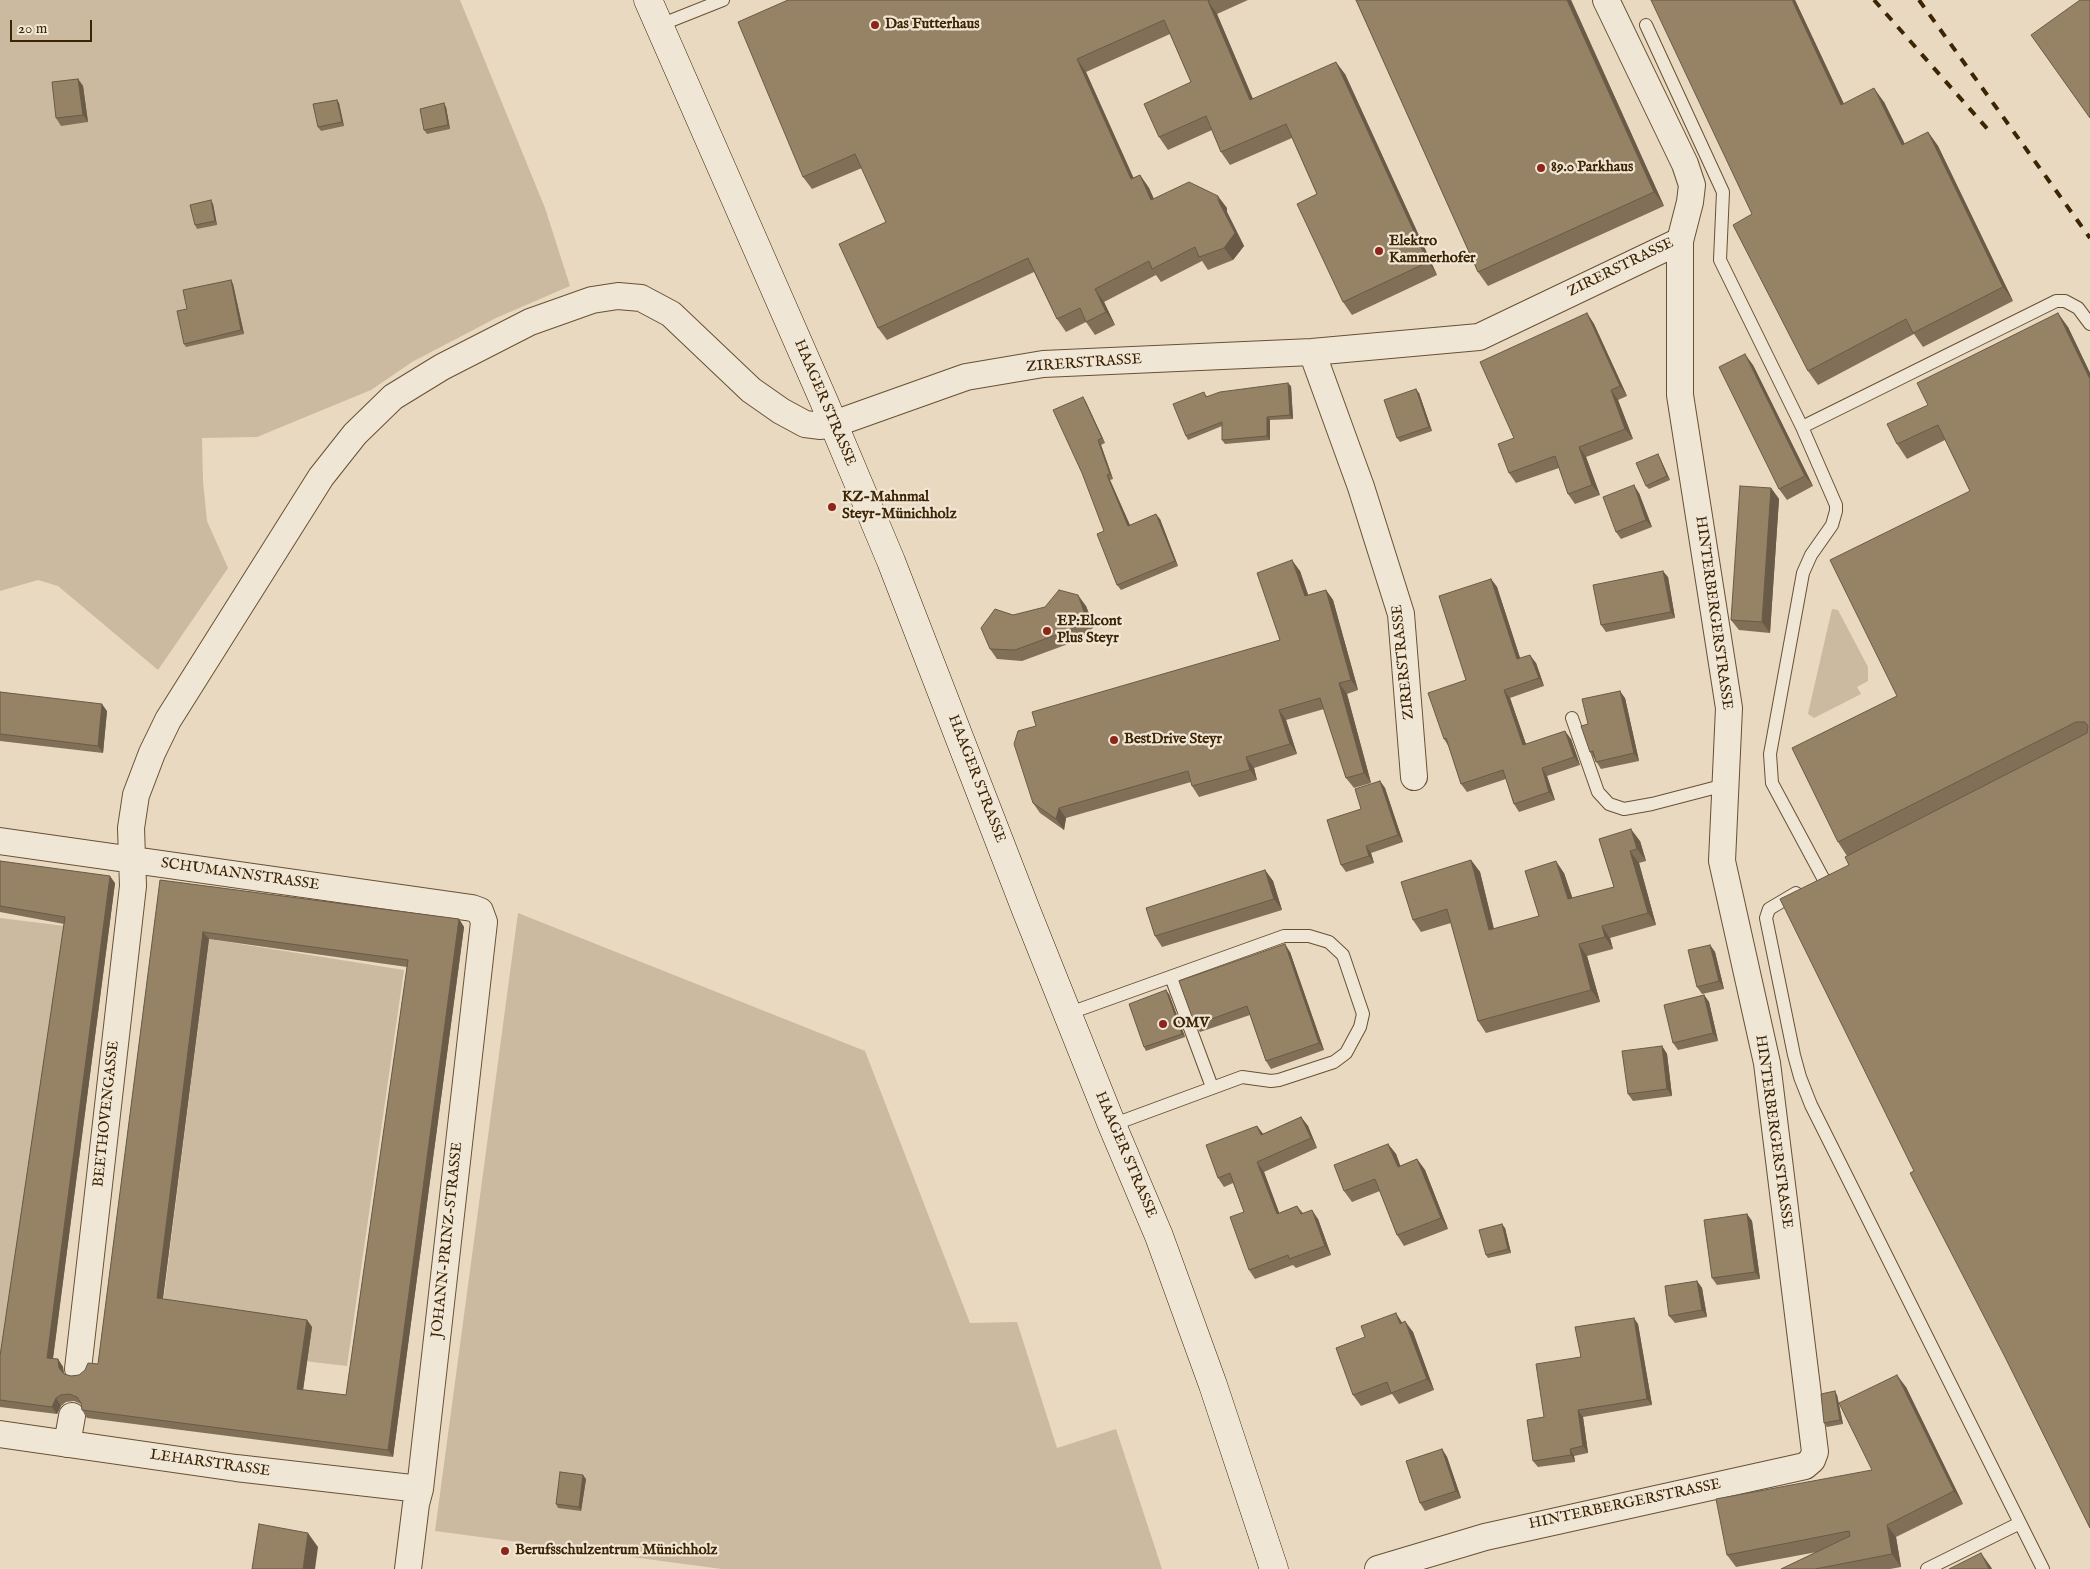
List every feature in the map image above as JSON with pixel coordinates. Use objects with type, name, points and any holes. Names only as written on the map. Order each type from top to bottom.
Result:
[{"type":"main road","name":"HAAGER STRASSE","points":[[648,0],[834,424],[891,561],[1112,1125],[1159,1236],[1213,1386],[1274,1569]]},
{"type":"street","name":"ZIRERSTRASSE","points":[[131,859],[131,828],[136,795],[152,753],[168,720],[321,477],[355,434],[393,397],[442,367],[530,322],[592,300],[618,296],[641,298],[670,314],[751,390],[781,411],[805,424],[821,426],[834,424],[966,377],[1042,364],[1312,352],[1479,337],[1680,240],[1690,202],[1692,185],[1685,164],[1606,0]]},
{"type":"street","name":"HINTERBERGERSTRASSE","points":[[1378,1569],[1485,1537],[1805,1466],[1812,1460],[1815,1452],[1766,1062],[1722,861],[1729,708],[1680,395],[1680,240]]},
{"type":"street","name":"ZIRERSTRASSE","points":[[1312,352],[1361,487],[1401,614],[1414,777]]},
{"type":"street","name":"SCHUMANNSTRASSE","points":[[0,841],[472,908],[480,912]]},
{"type":"street","name":"BEETHOVENGASSE","points":[[78,1369],[133,886],[131,859]]},
{"type":"street","name":"JOHANN-PRINZ-STRASSE","points":[[408,1569],[416,1504],[420,1489],[484,922],[480,912]]},
{"type":"street","points":[[67,1444],[72,1416]]},
{"type":"street","name":"LEHARSTRASSE","points":[[0,1434],[236,1468],[420,1489]]},
{"type":"lane","points":[[660,24],[723,0]]},
{"type":"lane","points":[[1646,25],[1723,192],[1720,260],[1802,427],[1834,499],[1836,512],[1832,525],[1811,555],[1803,573],[1770,754],[1772,783],[1820,880],[1771,907],[1766,915],[1794,1055],[1800,1077],[1820,1123],[2043,1569]]},
{"type":"lane","points":[[1802,427],[2056,301],[2065,301],[2078,308],[2090,324]]},
{"type":"lane","points":[[1572,718],[1598,792],[1608,804],[1624,809],[1652,804],[1725,785]]},
{"type":"lane","points":[[1068,1014],[1284,936],[1308,936],[1329,942],[1343,955],[1363,1014],[1360,1027],[1346,1053],[1334,1062],[1279,1080],[1271,1081],[1242,1077],[1112,1125]]},
{"type":"lane","points":[[1171,977],[1212,1087]]},
{"type":"lane","points":[[1927,1569],[2020,1523]]},
{"type":"shaded area","points":[[0,0],[460,0],[545,208],[570,286],[496,318],[412,362],[371,390],[257,437],[202,438],[203,481],[207,521],[228,568],[158,670],[58,586],[38,580],[0,591]]},
{"type":"shaded area","points":[[1832,609],[1838,610],[1868,667],[1868,681],[1857,687],[1861,694],[1814,718],[1808,714]]},
{"type":"shaded area","points":[[518,913],[865,1051],[970,1323],[1017,1322],[1057,1448],[1116,1429],[1162,1569],[722,1569],[435,1531]]},
{"type":"shaded area","points":[[0,918],[65,926],[0,1384]]},
{"type":"shaded area","points":[[209,939],[404,970],[347,1366],[158,1344]]},
{"type":"building","points":[[788,0],[1210,0],[1208,1],[1250,100],[1336,62],[1428,262],[1343,302],[1297,204],[1317,194],[1286,124],[1221,152],[1206,116],[1159,137],[1144,104],[1191,82],[1164,20],[1077,59],[1131,179],[1140,175],[1151,200],[1189,182],[1218,196],[1218,200],[1235,233],[1224,248],[1199,257],[1195,247],[1152,269],[1149,261],[1095,289],[1106,312],[1086,322],[1080,308],[1057,319],[1028,258],[878,328],[839,244],[886,222],[855,154],[803,177],[738,22]]},
{"type":"building","name":"89.0 Parkhaus","points":[[1356,0],[1567,0],[1654,192],[1478,272]]},
{"type":"building","points":[[1651,0],[1792,0],[1841,105],[1874,88],[1902,145],[1928,132],[2003,287],[1913,333],[1906,319],[1808,371],[1733,225],[1752,214]]},
{"type":"building","points":[[2080,0],[2090,0],[2090,118],[2031,35]]},
{"type":"building","points":[[78,79],[83,115],[56,118],[52,82]]},
{"type":"building","points":[[337,100],[342,122],[318,127],[313,104]]},
{"type":"building","points":[[444,103],[448,125],[424,130],[420,109]]},
{"type":"building","points":[[211,200],[215,221],[195,225],[190,205]]},
{"type":"building","points":[[231,280],[241,330],[184,344],[177,311],[187,309],[183,290]]},
{"type":"building","points":[[1587,313],[1620,386],[1611,390],[1625,429],[1579,447],[1592,485],[1568,494],[1555,456],[1509,473],[1498,444],[1514,438],[1480,362]]},
{"type":"building","points":[[2058,313],[2090,379],[2090,1528],[2005,1357],[1910,1173],[1914,1171],[1780,899],[1849,865],[1845,857],[2087,733],[2088,726],[2085,722],[2076,722],[1838,842],[1792,748],[1897,696],[1830,560],[1970,491],[1938,425],[1897,444],[1887,424],[1928,405],[1917,383]]},
{"type":"building","points":[[1745,354],[1805,476],[1779,489],[1719,367]]},
{"type":"building","points":[[1288,383],[1290,415],[1267,417],[1267,436],[1222,440],[1222,422],[1186,436],[1173,404],[1204,392],[1206,397],[1220,392]]},
{"type":"building","points":[[1416,389],[1429,427],[1397,438],[1384,400]]},
{"type":"building","points":[[1083,397],[1102,438],[1098,440],[1110,474],[1107,475],[1128,526],[1156,514],[1175,561],[1117,585],[1097,534],[1104,531],[1082,473],[1053,410]]},
{"type":"building","points":[[1658,454],[1667,476],[1646,486],[1636,463]]},
{"type":"building","points":[[1634,485],[1646,520],[1616,532],[1603,497]]},
{"type":"building","points":[[1740,486],[1771,488],[1762,622],[1731,620]]},
{"type":"building","points":[[1292,560],[1305,596],[1326,590],[1351,680],[1339,683],[1364,773],[1346,778],[1320,698],[1279,710],[1290,744],[1246,757],[1250,770],[1192,786],[1188,771],[1059,808],[1056,819],[1033,803],[1014,744],[1018,731],[1036,726],[1032,712],[1280,640],[1257,573]]},
{"type":"building","points":[[1663,571],[1671,612],[1601,625],[1593,585]]},
{"type":"building","points":[[1491,579],[1517,659],[1530,655],[1539,678],[1504,690],[1523,745],[1565,731],[1574,757],[1542,768],[1549,792],[1514,804],[1503,770],[1461,784],[1446,738],[1444,739],[1428,693],[1466,680],[1439,596]]},
{"type":"building","points":[[1059,590],[1078,595],[1086,617],[1072,629],[1015,650],[990,649],[981,628],[995,609],[1013,615],[1045,607]]},
{"type":"building","points":[[1620,691],[1634,753],[1596,762],[1593,751],[1590,752],[1581,726],[1588,724],[1582,699]]},
{"type":"building","points":[[0,692],[102,704],[98,746],[0,734]]},
{"type":"building","points":[[1380,781],[1398,835],[1366,846],[1369,856],[1341,865],[1327,820],[1361,809],[1355,789]]},
{"type":"building","points":[[1631,829],[1637,849],[1630,851],[1648,913],[1602,926],[1605,937],[1579,944],[1591,990],[1478,1021],[1447,909],[1413,920],[1401,882],[1471,860],[1489,930],[1539,916],[1525,871],[1556,861],[1568,899],[1614,887],[1599,839]]},
{"type":"building","points":[[0,861],[110,876],[47,1358],[58,1359],[59,1368],[64,1374],[71,1376],[79,1375],[85,1370],[88,1363],[98,1364],[160,880],[459,919],[388,1450],[82,1410],[81,1403],[77,1397],[69,1394],[56,1398],[52,1407],[0,1400],[0,1356],[65,917],[0,906]],"holes":[[[203,932],[408,960],[346,1395],[297,1389],[307,1320],[157,1298]]]},
{"type":"building","points":[[1265,870],[1274,899],[1155,936],[1146,908]]},
{"type":"building","points":[[1285,944],[1319,1043],[1266,1061],[1247,1006],[1195,1025],[1179,981]]},
{"type":"building","points":[[1710,945],[1719,981],[1697,987],[1688,950]]},
{"type":"building","points":[[1166,990],[1182,1034],[1144,1047],[1129,1004]]},
{"type":"building","points":[[1704,995],[1713,1033],[1673,1043],[1664,1005]]},
{"type":"building","points":[[1662,1046],[1667,1089],[1628,1094],[1622,1051]]},
{"type":"building","points":[[1301,1117],[1311,1138],[1257,1162],[1277,1214],[1297,1206],[1301,1214],[1312,1210],[1325,1246],[1289,1259],[1288,1255],[1249,1270],[1230,1217],[1244,1212],[1230,1173],[1218,1178],[1206,1145],[1257,1126],[1261,1135]]},
{"type":"building","points":[[1388,1144],[1398,1167],[1417,1159],[1441,1218],[1397,1235],[1375,1179],[1344,1191],[1334,1165]]},
{"type":"building","points":[[1747,1214],[1755,1272],[1712,1278],[1704,1220]]},
{"type":"building","points":[[1502,1224],[1508,1249],[1486,1255],[1479,1230]]},
{"type":"building","points":[[1697,1281],[1702,1310],[1669,1316],[1665,1286]]},
{"type":"building","points":[[1396,1313],[1400,1324],[1405,1321],[1427,1379],[1391,1393],[1387,1382],[1353,1395],[1336,1348],[1365,1337],[1361,1326]]},
{"type":"building","points":[[1634,1318],[1647,1399],[1578,1410],[1583,1446],[1570,1449],[1571,1455],[1533,1461],[1527,1420],[1544,1417],[1536,1364],[1581,1357],[1575,1327]]},
{"type":"building","points":[[1897,1375],[1954,1491],[1887,1525],[1892,1554],[1815,1569],[1781,1569],[1850,1536],[1849,1531],[1727,1555],[1716,1499],[1872,1470],[1839,1403]]},
{"type":"building","points":[[1835,1391],[1840,1420],[1824,1423],[1821,1394]]},
{"type":"building","points":[[1442,1449],[1456,1491],[1420,1503],[1406,1461]]},
{"type":"building","points":[[560,1472],[583,1475],[579,1507],[556,1504]]},
{"type":"building","points":[[259,1524],[308,1533],[303,1569],[252,1569]]},
{"type":"building","points":[[1981,1553],[1989,1569],[1949,1569]]},
{"type":"railway","points":[[1874,0],[1991,133]]},
{"type":"railway","points":[[1919,0],[2090,238]]},
{"type":"place","name":"Das Futterhaus","points":[[875,25]]},
{"type":"place","name":"89.0 Parkhaus","points":[[1541,168]]},
{"type":"place","name":"Elektro Kammerhofer","points":[[1379,251]]},
{"type":"place","name":"KZ-Mahnmal Steyr-Münichholz","points":[[832,507]]},
{"type":"place","name":"EP:Elcont Plus Steyr","points":[[1047,631]]},
{"type":"place","name":"BestDrive Steyr","points":[[1114,740]]},
{"type":"place","name":"OMV","points":[[1163,1024]]},
{"type":"place","name":"Berufsschulzentrum Münichholz","points":[[505,1551]]}]
